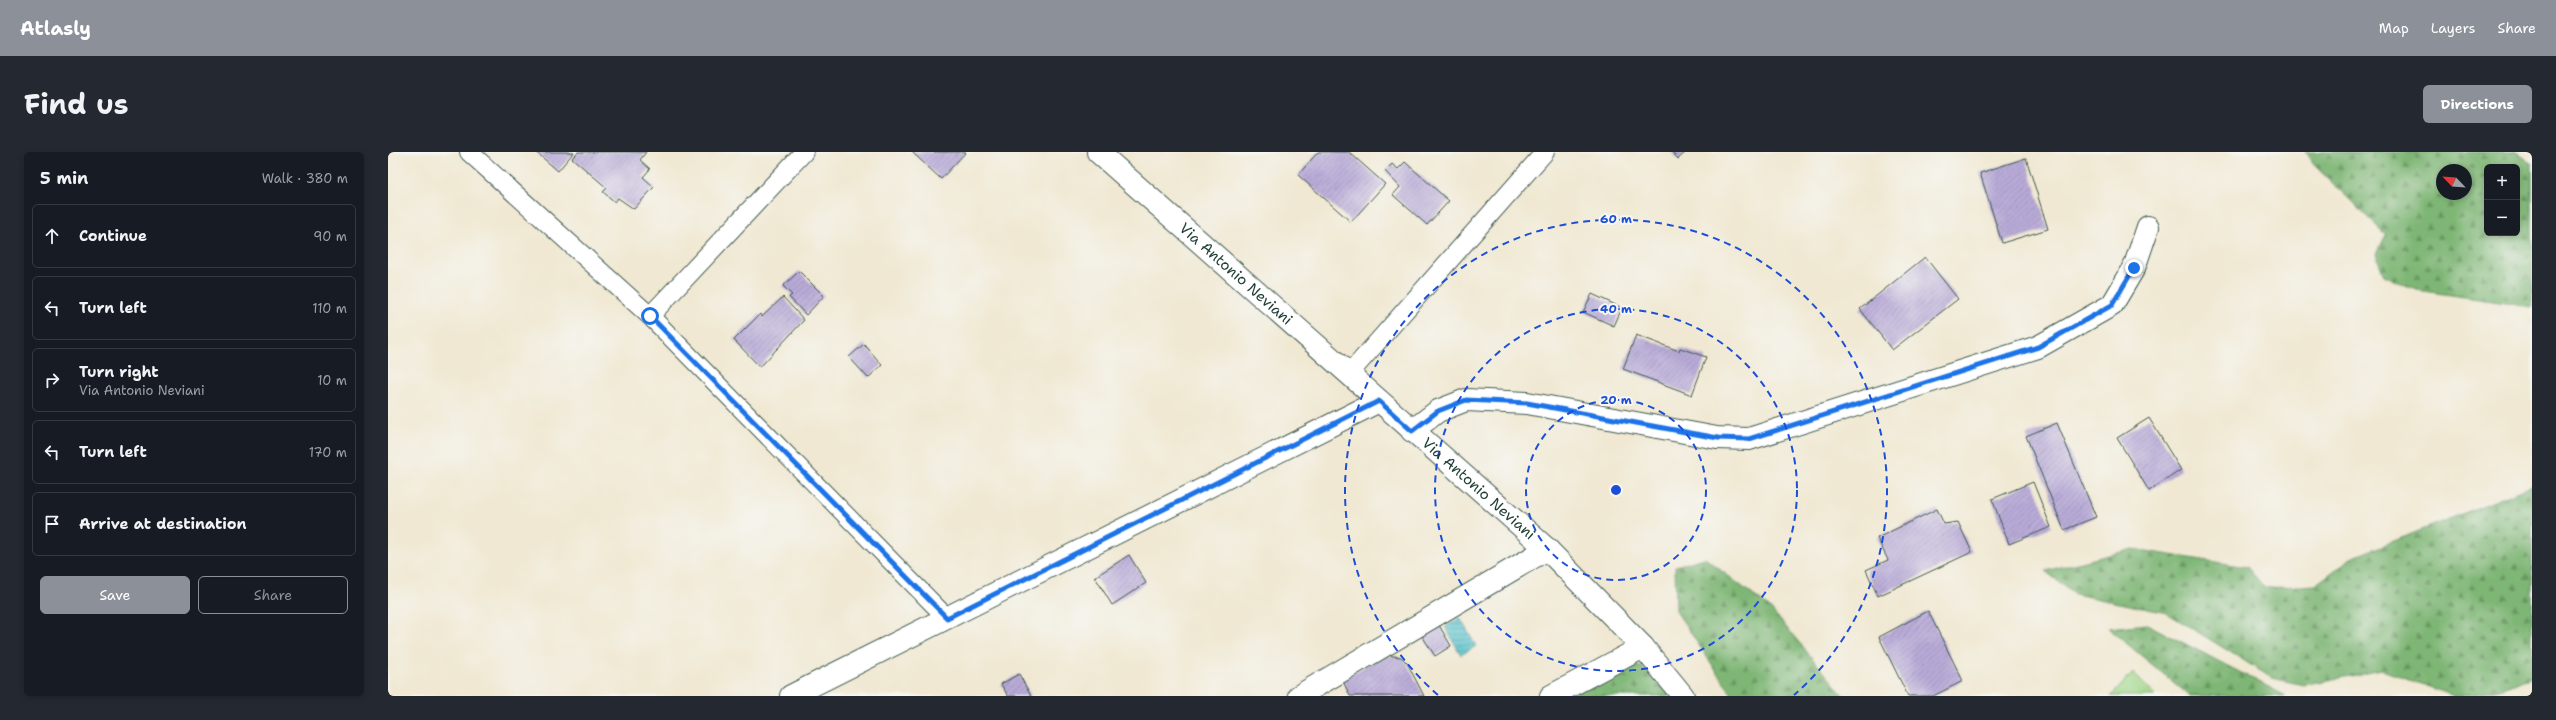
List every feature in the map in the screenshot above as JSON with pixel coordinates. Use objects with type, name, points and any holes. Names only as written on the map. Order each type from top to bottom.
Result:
[{"type":"street","name":"Via Antonio Neviani","points":[[1098,152],[1547,549],[1643,647],[1683,696]]},
{"type":"street","points":[[1412,431],[1438,411],[1466,400],[1527,403],[1718,438],[1749,439],[2038,347],[2112,305],[2134,268],[2148,227]]},
{"type":"street","points":[[791,696],[1379,401]]},
{"type":"street","points":[[1299,696],[1547,549]]},
{"type":"street","points":[[1552,696],[1643,647]]},
{"type":"lane","points":[[469,152],[650,316],[947,618]]},
{"type":"lane","points":[[650,316],[804,152]]},
{"type":"lane","points":[[1349,374],[1545,152]]},
{"type":"green space","points":[[2305,152],[2514,152],[2532,162],[2532,307],[2417,290],[2384,276],[2376,254],[2386,235],[2314,165]]},
{"type":"green space","points":[[2532,486],[2532,677],[2484,693],[2454,696],[2382,670],[2303,685],[2272,678],[2167,613],[2075,594],[2045,571],[2133,549],[2247,567],[2265,588],[2315,585],[2351,558]]},
{"type":"green space","points":[[1705,558],[1770,608],[1844,696],[1733,696],[1676,611],[1675,566]]},
{"type":"green space","points":[[2147,624],[2286,696],[2190,696],[2108,628]]},
{"type":"green space","points":[[1627,661],[1652,672],[1670,696],[1569,696]]},
{"type":"green space","points":[[2133,673],[2156,696],[2111,696]]},
{"type":"water","points":[[1460,618],[1476,646],[1461,655],[1445,627]]},
{"type":"building","points":[[536,152],[574,152],[558,171]]},
{"type":"building","points":[[578,152],[646,152],[640,160],[650,169],[643,177],[654,187],[634,209],[618,198],[615,202],[603,192],[607,188],[572,158]]},
{"type":"building","points":[[912,152],[966,152],[941,179]]},
{"type":"building","points":[[1318,152],[1349,152],[1385,184],[1351,222],[1298,175]]},
{"type":"building","points":[[1672,152],[1686,152],[1678,159]]},
{"type":"building","points":[[2026,158],[2048,229],[2002,243],[1980,173]]},
{"type":"building","points":[[1405,162],[1449,201],[1427,225],[1393,195],[1400,187],[1385,171],[1392,164],[1398,169]]},
{"type":"building","points":[[1925,257],[1958,299],[1892,350],[1860,309]]},
{"type":"building","points":[[799,271],[824,296],[806,315],[789,297],[792,295],[783,286]]},
{"type":"building","points":[[1592,294],[1622,308],[1614,326],[1583,312]]},
{"type":"building","points":[[783,297],[804,320],[760,367],[734,340],[760,314],[762,317]]},
{"type":"building","points":[[1636,335],[1679,351],[1680,348],[1706,357],[1692,395],[1623,369]]},
{"type":"building","points":[[864,344],[882,365],[868,378],[849,357]]},
{"type":"building","points":[[2149,418],[2181,470],[2149,491],[2117,438]]},
{"type":"building","points":[[2057,423],[2096,517],[2064,530],[2026,436]]},
{"type":"building","points":[[2033,482],[2051,527],[2009,544],[1992,499]]},
{"type":"building","points":[[1937,509],[1944,524],[1958,522],[1972,552],[1878,596],[1866,570],[1888,560],[1877,538]]},
{"type":"building","points":[[1129,555],[1146,583],[1112,605],[1095,577]]},
{"type":"building","points":[[1928,611],[1963,681],[1933,696],[1908,696],[1879,637]]},
{"type":"building","points":[[1436,620],[1451,646],[1435,656],[1419,631]]},
{"type":"building","points":[[1385,655],[1401,657],[1407,663],[1424,696],[1350,696],[1342,679]]},
{"type":"building","points":[[1019,674],[1031,696],[1008,696],[1001,684]]},
{"type":"route","points":[[650,316],[947,618],[1379,401],[1412,431],[1438,411],[1466,400],[1527,403],[1718,438],[1749,439],[2038,347],[2112,305],[2134,268]]}]
